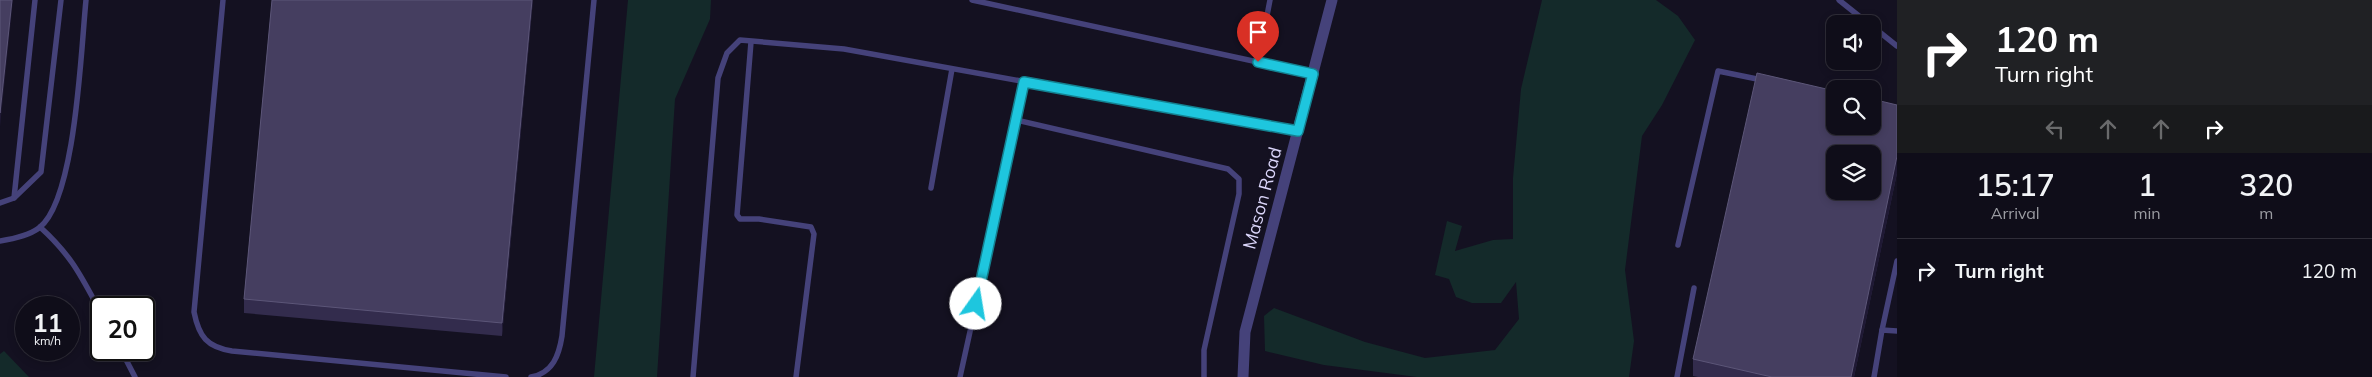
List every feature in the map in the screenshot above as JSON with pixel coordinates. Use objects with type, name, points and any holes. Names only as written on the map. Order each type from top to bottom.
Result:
[{"type":"street","name":"Mason Road","points":[[1243,377],[1245,332],[1332,0]]},
{"type":"lane","points":[[14,198],[35,0]]},
{"type":"lane","points":[[0,202],[14,198],[41,172],[61,0]]},
{"type":"lane","points":[[0,241],[20,237],[40,227],[56,203],[68,163],[86,0]]},
{"type":"lane","points":[[223,0],[194,312],[197,327],[206,340],[217,349],[232,351],[506,377]]},
{"type":"lane","points":[[531,377],[550,368],[560,354],[594,0]]},
{"type":"lane","points":[[972,0],[1313,74]]},
{"type":"lane","points":[[1258,62],[1270,0]]},
{"type":"lane","points":[[1839,0],[1858,15]]},
{"type":"lane","points":[[1881,33],[1897,46]]},
{"type":"lane","points":[[692,377],[718,78],[727,52],[740,40],[844,49],[1298,131]]},
{"type":"lane","points":[[751,42],[737,215],[740,219],[808,226],[814,234],[796,377]]},
{"type":"lane","points":[[931,188],[952,69]]},
{"type":"lane","points":[[1678,245],[1718,71],[1767,81]]},
{"type":"lane","points":[[960,377],[1024,82]]},
{"type":"lane","points":[[1016,120],[1228,170],[1239,179],[1239,194],[1204,350],[1204,377]]},
{"type":"lane","points":[[40,227],[62,248],[76,266],[92,296]]},
{"type":"lane","points":[[1874,377],[1897,261]]},
{"type":"lane","points":[[1677,377],[1694,288]]},
{"type":"lane","points":[[1882,330],[1897,331]]},
{"type":"lane","points":[[127,361],[135,377]]},
{"type":"green space","points":[[628,0],[711,0],[710,19],[675,99],[657,377],[594,377]]},
{"type":"green space","points":[[1542,0],[1656,0],[1678,16],[1695,40],[1662,105],[1642,136],[1625,270],[1634,341],[1629,377],[1417,377],[1324,365],[1265,351],[1264,316],[1274,308],[1365,342],[1425,358],[1495,350],[1519,319],[1516,282],[1501,303],[1472,303],[1456,297],[1449,279],[1435,275],[1447,221],[1462,226],[1455,251],[1493,240],[1513,239],[1513,178],[1521,89]]},
{"type":"green space","points":[[4,351],[29,377],[0,377],[0,354]]},
{"type":"building","points":[[0,0],[12,0],[0,113]]},
{"type":"building","points":[[272,0],[532,0],[502,323],[244,299]]},
{"type":"building","points":[[1757,73],[1826,89],[1826,135],[1881,135],[1881,101],[1897,105],[1897,156],[1851,377],[1772,377],[1693,359]]},
{"type":"route","points":[[976,304],[1024,82],[1298,131],[1313,74],[1258,62]]}]
